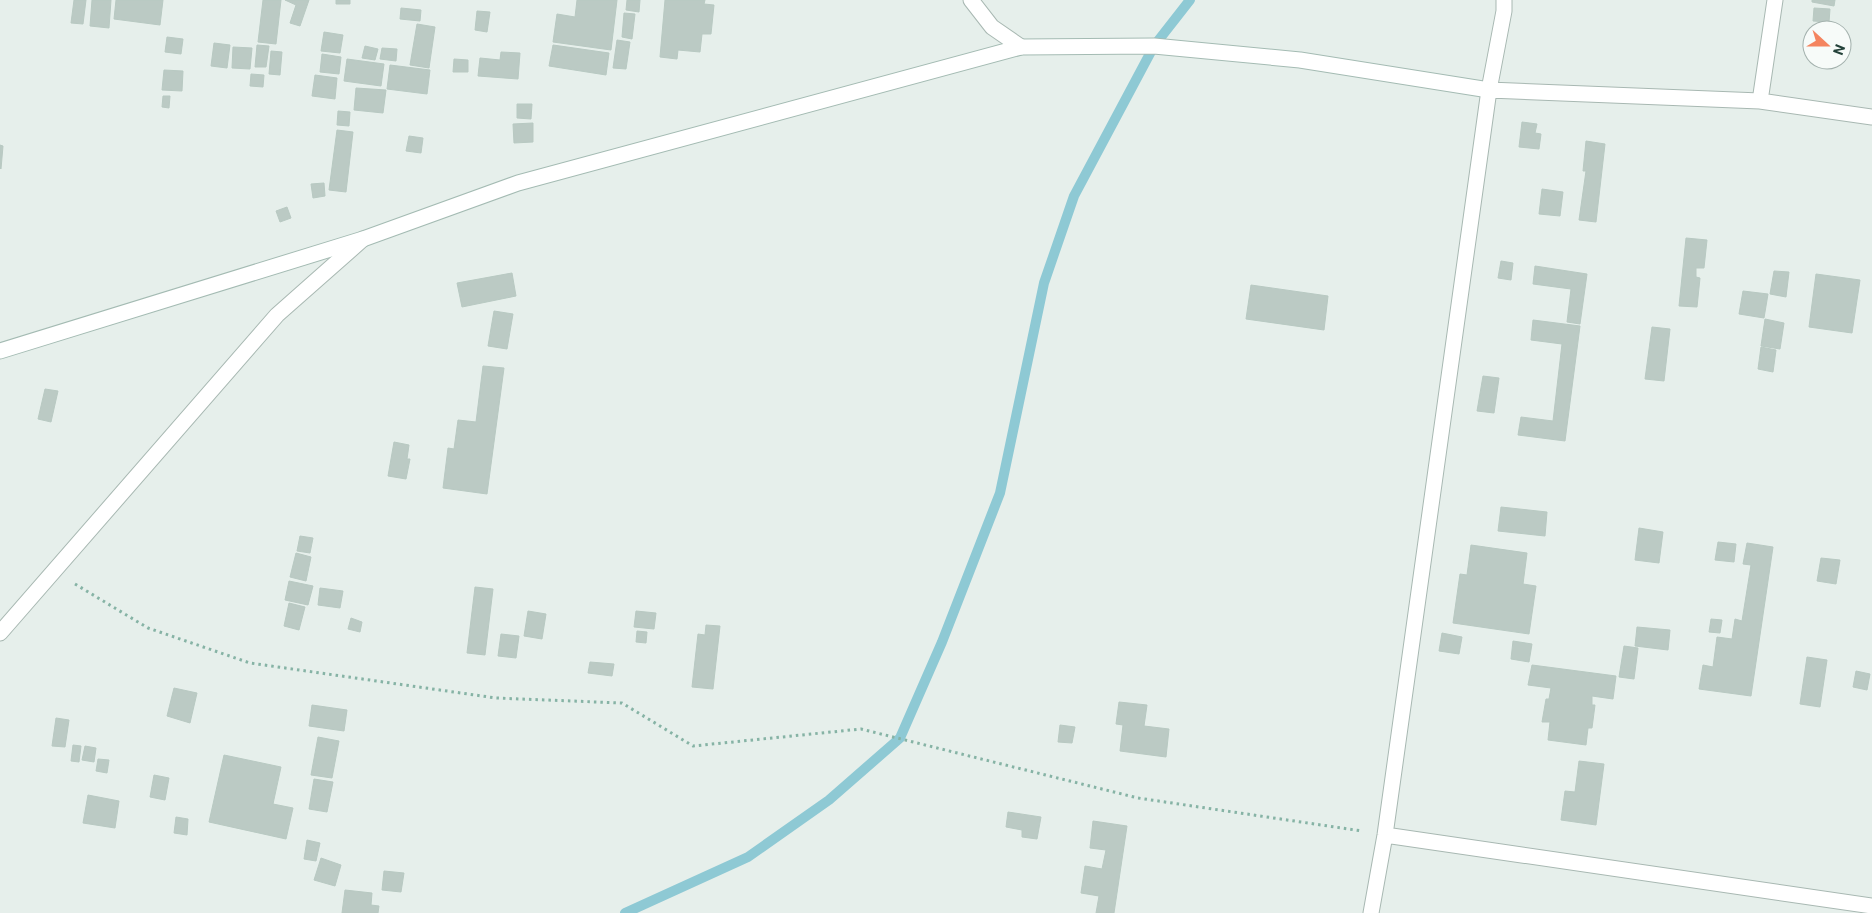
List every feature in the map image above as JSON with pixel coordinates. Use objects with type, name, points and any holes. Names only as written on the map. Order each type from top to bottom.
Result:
[{"type":"street","points":[[971,0],[992,27],[1021,47]]},
{"type":"street","points":[[1371,913],[1384,835],[1489,90],[1504,11],[1504,0]]},
{"type":"street","points":[[1760,101],[1776,0]]},
{"type":"street","points":[[0,351],[363,239],[518,183],[1021,47],[1154,46],[1300,60],[1489,90],[1760,101],[1872,117]]},
{"type":"street","points":[[0,633],[277,315],[363,239]]},
{"type":"street","points":[[1384,835],[1872,906]]},
{"type":"path","points":[[54,571],[148,628],[250,663],[496,698],[622,703],[693,746],[861,729],[1138,798],[1384,835]]},
{"type":"building","points":[[74,0],[86,0],[83,24],[71,23]]},
{"type":"building","points":[[92,0],[111,0],[109,28],[90,26]]},
{"type":"building","points":[[116,0],[163,0],[160,25],[114,19]]},
{"type":"building","points":[[263,0],[281,0],[276,44],[258,42]]},
{"type":"building","points":[[285,0],[309,0],[300,26],[290,23],[296,5]]},
{"type":"building","points":[[336,0],[350,0],[350,4],[336,4]]},
{"type":"building","points":[[577,0],[617,0],[611,50],[553,42],[557,14],[575,17]]},
{"type":"building","points":[[627,0],[640,0],[639,12],[626,10]]},
{"type":"building","points":[[665,0],[705,0],[704,4],[714,5],[711,34],[702,34],[700,52],[678,50],[677,59],[660,57]]},
{"type":"building","points":[[1812,0],[1835,0],[1834,6],[1812,2]]},
{"type":"building","points":[[401,8],[421,10],[420,21],[400,19]]},
{"type":"building","points":[[1814,8],[1830,9],[1829,20],[1813,20]]},
{"type":"building","points":[[477,11],[490,12],[487,32],[475,30]]},
{"type":"building","points":[[624,13],[635,14],[632,39],[622,37]]},
{"type":"building","points":[[417,24],[435,27],[429,68],[410,65]]},
{"type":"building","points":[[324,32],[343,35],[340,53],[321,51]]},
{"type":"building","points":[[167,37],[183,39],[181,54],[165,52]]},
{"type":"building","points":[[617,40],[630,42],[626,69],[613,68]]},
{"type":"building","points":[[214,43],[230,45],[227,68],[211,66]]},
{"type":"building","points":[[257,45],[269,46],[266,67],[255,67]]},
{"type":"building","points":[[553,45],[609,53],[606,75],[549,66]]},
{"type":"building","points":[[365,46],[378,49],[375,60],[362,58]]},
{"type":"building","points":[[233,47],[252,48],[250,69],[232,68]]},
{"type":"building","points":[[382,48],[397,49],[396,61],[380,59]]},
{"type":"building","points":[[271,51],[282,52],[280,75],[269,74]]},
{"type":"building","points":[[501,52],[520,53],[518,79],[478,76],[480,58],[500,60]]},
{"type":"building","points":[[322,54],[341,57],[339,74],[320,72]]},
{"type":"building","points":[[347,59],[384,64],[381,86],[344,81]]},
{"type":"building","points":[[454,59],[468,60],[468,72],[453,72]]},
{"type":"building","points":[[390,65],[430,70],[427,94],[387,89]]},
{"type":"building","points":[[164,70],[183,71],[182,91],[162,90]]},
{"type":"building","points":[[251,74],[264,75],[263,87],[250,86]]},
{"type":"building","points":[[315,75],[337,78],[335,99],[312,96]]},
{"type":"building","points":[[356,88],[386,90],[383,113],[354,110]]},
{"type":"building","points":[[163,96],[170,96],[169,108],[162,107]]},
{"type":"building","points":[[517,104],[532,104],[531,119],[517,118]]},
{"type":"building","points":[[338,111],[350,112],[349,126],[337,125]]},
{"type":"building","points":[[1522,122],[1537,124],[1535,133],[1541,134],[1539,149],[1519,147]]},
{"type":"building","points":[[533,123],[533,142],[514,143],[513,124]]},
{"type":"building","points":[[337,130],[353,132],[346,192],[329,190]]},
{"type":"building","points":[[409,136],[423,138],[421,153],[406,151]]},
{"type":"building","points":[[1586,141],[1605,144],[1596,222],[1579,220],[1586,171],[1583,171]]},
{"type":"building","points":[[0,145],[3,146],[1,169],[0,168]]},
{"type":"building","points":[[324,183],[325,196],[313,198],[311,184]]},
{"type":"building","points":[[1542,189],[1563,192],[1560,216],[1539,214]]},
{"type":"building","points":[[287,207],[291,218],[280,222],[276,211]]},
{"type":"building","points":[[1686,238],[1707,240],[1704,268],[1696,268],[1696,277],[1700,278],[1697,307],[1679,306]]},
{"type":"building","points":[[1501,261],[1513,263],[1511,280],[1498,278]]},
{"type":"building","points":[[1535,266],[1587,274],[1580,324],[1567,322],[1571,289],[1533,284]]},
{"type":"building","points":[[1774,271],[1789,272],[1786,297],[1770,294]]},
{"type":"building","points":[[512,273],[516,296],[462,307],[457,283]]},
{"type":"building","points":[[1816,274],[1860,280],[1852,333],[1809,327]]},
{"type":"building","points":[[1251,285],[1328,296],[1324,330],[1246,319]]},
{"type":"building","points":[[1743,291],[1768,294],[1764,318],[1739,314]]},
{"type":"building","points":[[494,311],[513,314],[507,349],[488,346]]},
{"type":"building","points":[[1765,319],[1784,323],[1780,349],[1761,346]]},
{"type":"building","points":[[1533,320],[1580,326],[1565,441],[1518,435],[1521,417],[1553,421],[1562,344],[1531,340]]},
{"type":"building","points":[[1652,327],[1670,329],[1664,381],[1645,379]]},
{"type":"building","points":[[1761,347],[1776,350],[1773,372],[1758,369]]},
{"type":"building","points":[[483,366],[504,368],[487,494],[443,488],[448,448],[454,449],[458,420],[476,422]]},
{"type":"building","points":[[1483,376],[1499,378],[1494,413],[1477,411]]},
{"type":"building","points":[[45,389],[58,391],[51,422],[38,419]]},
{"type":"building","points":[[394,442],[409,445],[407,459],[410,459],[406,479],[388,476]]},
{"type":"building","points":[[1501,507],[1547,512],[1545,536],[1498,531]]},
{"type":"building","points":[[1639,528],[1663,532],[1659,563],[1635,560]]},
{"type":"building","points":[[300,536],[313,538],[310,553],[297,551]]},
{"type":"building","points":[[1718,542],[1736,544],[1734,562],[1715,560]]},
{"type":"building","points":[[1747,543],[1773,547],[1751,696],[1699,689],[1703,665],[1713,667],[1717,637],[1732,639],[1735,619],[1742,621],[1751,565],[1743,564]]},
{"type":"building","points":[[1471,545],[1527,553],[1523,584],[1536,586],[1529,634],[1453,623],[1460,574],[1467,575]]},
{"type":"building","points":[[296,553],[311,557],[306,581],[290,577]]},
{"type":"building","points":[[1821,558],[1840,560],[1836,584],[1817,581]]},
{"type":"building","points":[[289,581],[313,586],[308,605],[285,600]]},
{"type":"building","points":[[475,587],[493,589],[485,655],[467,653]]},
{"type":"building","points":[[320,588],[343,591],[340,608],[318,605]]},
{"type":"building","points":[[289,603],[305,607],[299,630],[284,626]]},
{"type":"building","points":[[528,611],[546,614],[542,639],[524,636]]},
{"type":"building","points":[[636,611],[656,613],[654,629],[634,627]]},
{"type":"building","points":[[351,618],[362,622],[360,632],[348,629]]},
{"type":"building","points":[[1711,619],[1722,620],[1720,633],[1709,632]]},
{"type":"building","points":[[706,625],[720,626],[713,689],[692,687],[698,634],[705,635]]},
{"type":"building","points":[[1637,627],[1670,630],[1668,650],[1635,646]]},
{"type":"building","points":[[637,631],[647,632],[646,643],[636,642]]},
{"type":"building","points":[[1442,633],[1462,637],[1459,654],[1439,651]]},
{"type":"building","points":[[501,634],[519,636],[516,658],[498,656]]},
{"type":"building","points":[[1513,641],[1532,644],[1529,662],[1511,659]]},
{"type":"building","points":[[1624,646],[1638,648],[1634,679],[1619,677]]},
{"type":"building","points":[[1807,657],[1827,660],[1820,707],[1800,704]]},
{"type":"building","points":[[590,662],[614,664],[612,676],[588,673]]},
{"type":"building","points":[[1532,665],[1616,676],[1613,699],[1592,696],[1592,705],[1595,705],[1592,728],[1588,728],[1586,745],[1548,740],[1550,722],[1542,722],[1546,699],[1549,699],[1551,688],[1528,685]]},
{"type":"building","points":[[1856,671],[1870,674],[1867,690],[1853,687]]},
{"type":"building","points":[[174,688],[197,693],[190,723],[167,716]]},
{"type":"building","points":[[1119,702],[1147,705],[1144,726],[1169,729],[1166,757],[1120,751],[1123,725],[1116,724]]},
{"type":"building","points":[[312,705],[347,710],[344,731],[309,726]]},
{"type":"building","points":[[56,718],[69,720],[65,747],[52,746]]},
{"type":"building","points":[[1060,725],[1075,727],[1072,743],[1058,742]]},
{"type":"building","points":[[318,737],[339,741],[332,778],[311,775]]},
{"type":"building","points":[[73,745],[81,746],[79,762],[71,761]]},
{"type":"building","points":[[85,746],[96,748],[94,762],[82,760]]},
{"type":"building","points":[[224,755],[281,767],[273,804],[293,808],[286,839],[209,822]]},
{"type":"building","points":[[98,759],[109,760],[107,773],[96,771]]},
{"type":"building","points":[[1579,761],[1604,764],[1596,825],[1561,820],[1565,791],[1575,792]]},
{"type":"building","points":[[154,775],[169,778],[165,800],[150,797]]},
{"type":"building","points":[[314,779],[333,782],[327,812],[309,809]]},
{"type":"building","points":[[88,795],[119,801],[115,828],[83,823]]},
{"type":"building","points":[[1008,812],[1041,817],[1037,839],[1022,837],[1022,830],[1006,827]]},
{"type":"building","points":[[176,817],[188,819],[187,835],[174,833]]},
{"type":"building","points":[[1093,821],[1127,826],[1114,913],[1096,913],[1099,896],[1081,893],[1085,866],[1102,869],[1106,850],[1090,848]]},
{"type":"building","points":[[307,840],[320,843],[316,861],[304,859]]},
{"type":"building","points":[[321,858],[341,865],[335,886],[314,880]]},
{"type":"building","points":[[384,871],[404,873],[401,892],[382,890]]},
{"type":"building","points":[[345,890],[372,893],[371,905],[379,906],[378,913],[342,913]]},
{"type":"waterway","points":[[625,913],[748,857],[829,800],[900,738],[942,642],[1000,493],[1044,283],[1074,196],[1154,46],[1190,0]]}]
